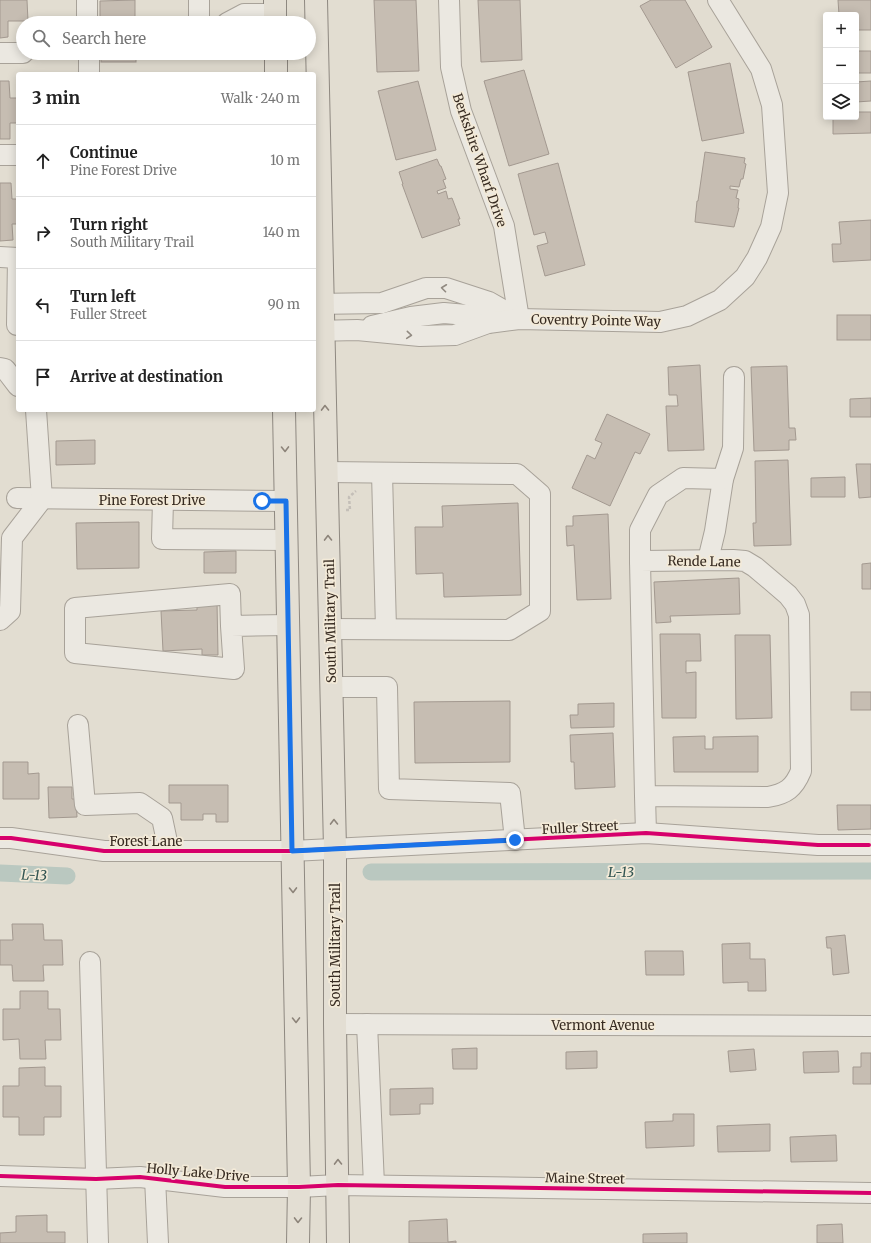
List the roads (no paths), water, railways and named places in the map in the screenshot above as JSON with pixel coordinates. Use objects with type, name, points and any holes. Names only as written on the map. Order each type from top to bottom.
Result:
[{"type":"main road","name":"South Military Trail","points":[[316,0],[318,304],[326,472],[335,849],[335,1024],[338,1243]]},
{"type":"main road","points":[[276,60],[276,72]]},
{"type":"main road","points":[[284,412],[299,1187],[298,1243]]},
{"type":"street","points":[[87,0],[87,16]]},
{"type":"street","points":[[199,0],[199,16]]},
{"type":"street","name":"Berkshire Wharf Drive","points":[[450,0],[451,67],[461,111],[504,226],[519,319]]},
{"type":"street","name":"Coventry Pointe Way","points":[[319,331],[357,330],[420,336],[455,335],[488,323],[519,319],[660,322],[688,316],[720,300],[745,277],[757,258],[771,227],[778,192],[772,105],[761,69],[718,0]]},
{"type":"street","points":[[240,16],[244,14],[275,12]]},
{"type":"street","points":[[0,53],[16,53]]},
{"type":"street","points":[[88,60],[89,72]]},
{"type":"street","points":[[0,155],[16,154]]},
{"type":"street","points":[[0,258],[16,258]]},
{"type":"street","name":"Coventry Pointe Way","points":[[318,304],[382,303],[426,288],[446,288],[489,302],[519,319]]},
{"type":"street","points":[[462,315],[470,296]]},
{"type":"street","name":"Coventry Pointe Way","points":[[357,330],[412,317],[444,314],[478,316],[488,323]]},
{"type":"street","points":[[0,368],[5,369],[16,383]]},
{"type":"street","points":[[708,560],[715,531],[723,479],[733,448],[734,376]]},
{"type":"street","points":[[0,620],[10,611],[12,538],[42,499],[36,412]]},
{"type":"street","points":[[326,472],[517,474],[540,494],[540,611],[509,630],[330,629]]},
{"type":"street","points":[[382,473],[386,629]]},
{"type":"street","points":[[646,833],[640,530],[658,496],[683,478],[723,479]]},
{"type":"street","name":"Pine Forest Drive","points":[[17,498],[286,501]]},
{"type":"street","points":[[163,500],[162,539],[286,540]]},
{"type":"street","name":"Rende Lane","points":[[640,561],[745,561],[755,567],[788,595],[795,604],[799,615],[800,627],[801,771],[797,781],[789,790],[779,795],[768,797],[645,796]]},
{"type":"street","points":[[230,594],[231,626],[234,669],[75,653],[75,608],[230,594]]},
{"type":"street","points":[[231,626],[288,625]]},
{"type":"street","points":[[331,687],[387,687],[389,789],[510,793],[515,840]]},
{"type":"street","points":[[78,725],[85,805],[140,803],[162,818],[169,851]]},
{"type":"street","name":"Fuller Street","points":[[292,851],[646,833],[818,845],[869,845]]},
{"type":"street","name":"Forest Lane","points":[[0,838],[11,838],[104,851],[292,851]]},
{"type":"street","points":[[90,962],[98,1243]]},
{"type":"street","name":"Vermont Avenue","points":[[335,1024],[871,1026]]},
{"type":"street","points":[[367,1024],[374,1185]]},
{"type":"street","name":"Holly Lake Drive","points":[[0,1176],[96,1179],[140,1177],[225,1187],[299,1187]]},
{"type":"street","points":[[155,1178],[158,1243]]},
{"type":"street","name":"Maine Street","points":[[299,1187],[338,1184],[871,1193]]},
{"type":"waterway","name":"L-13","points":[[371,872],[871,871]]},
{"type":"waterway","name":"L-13","points":[[0,873],[67,876]]}]
